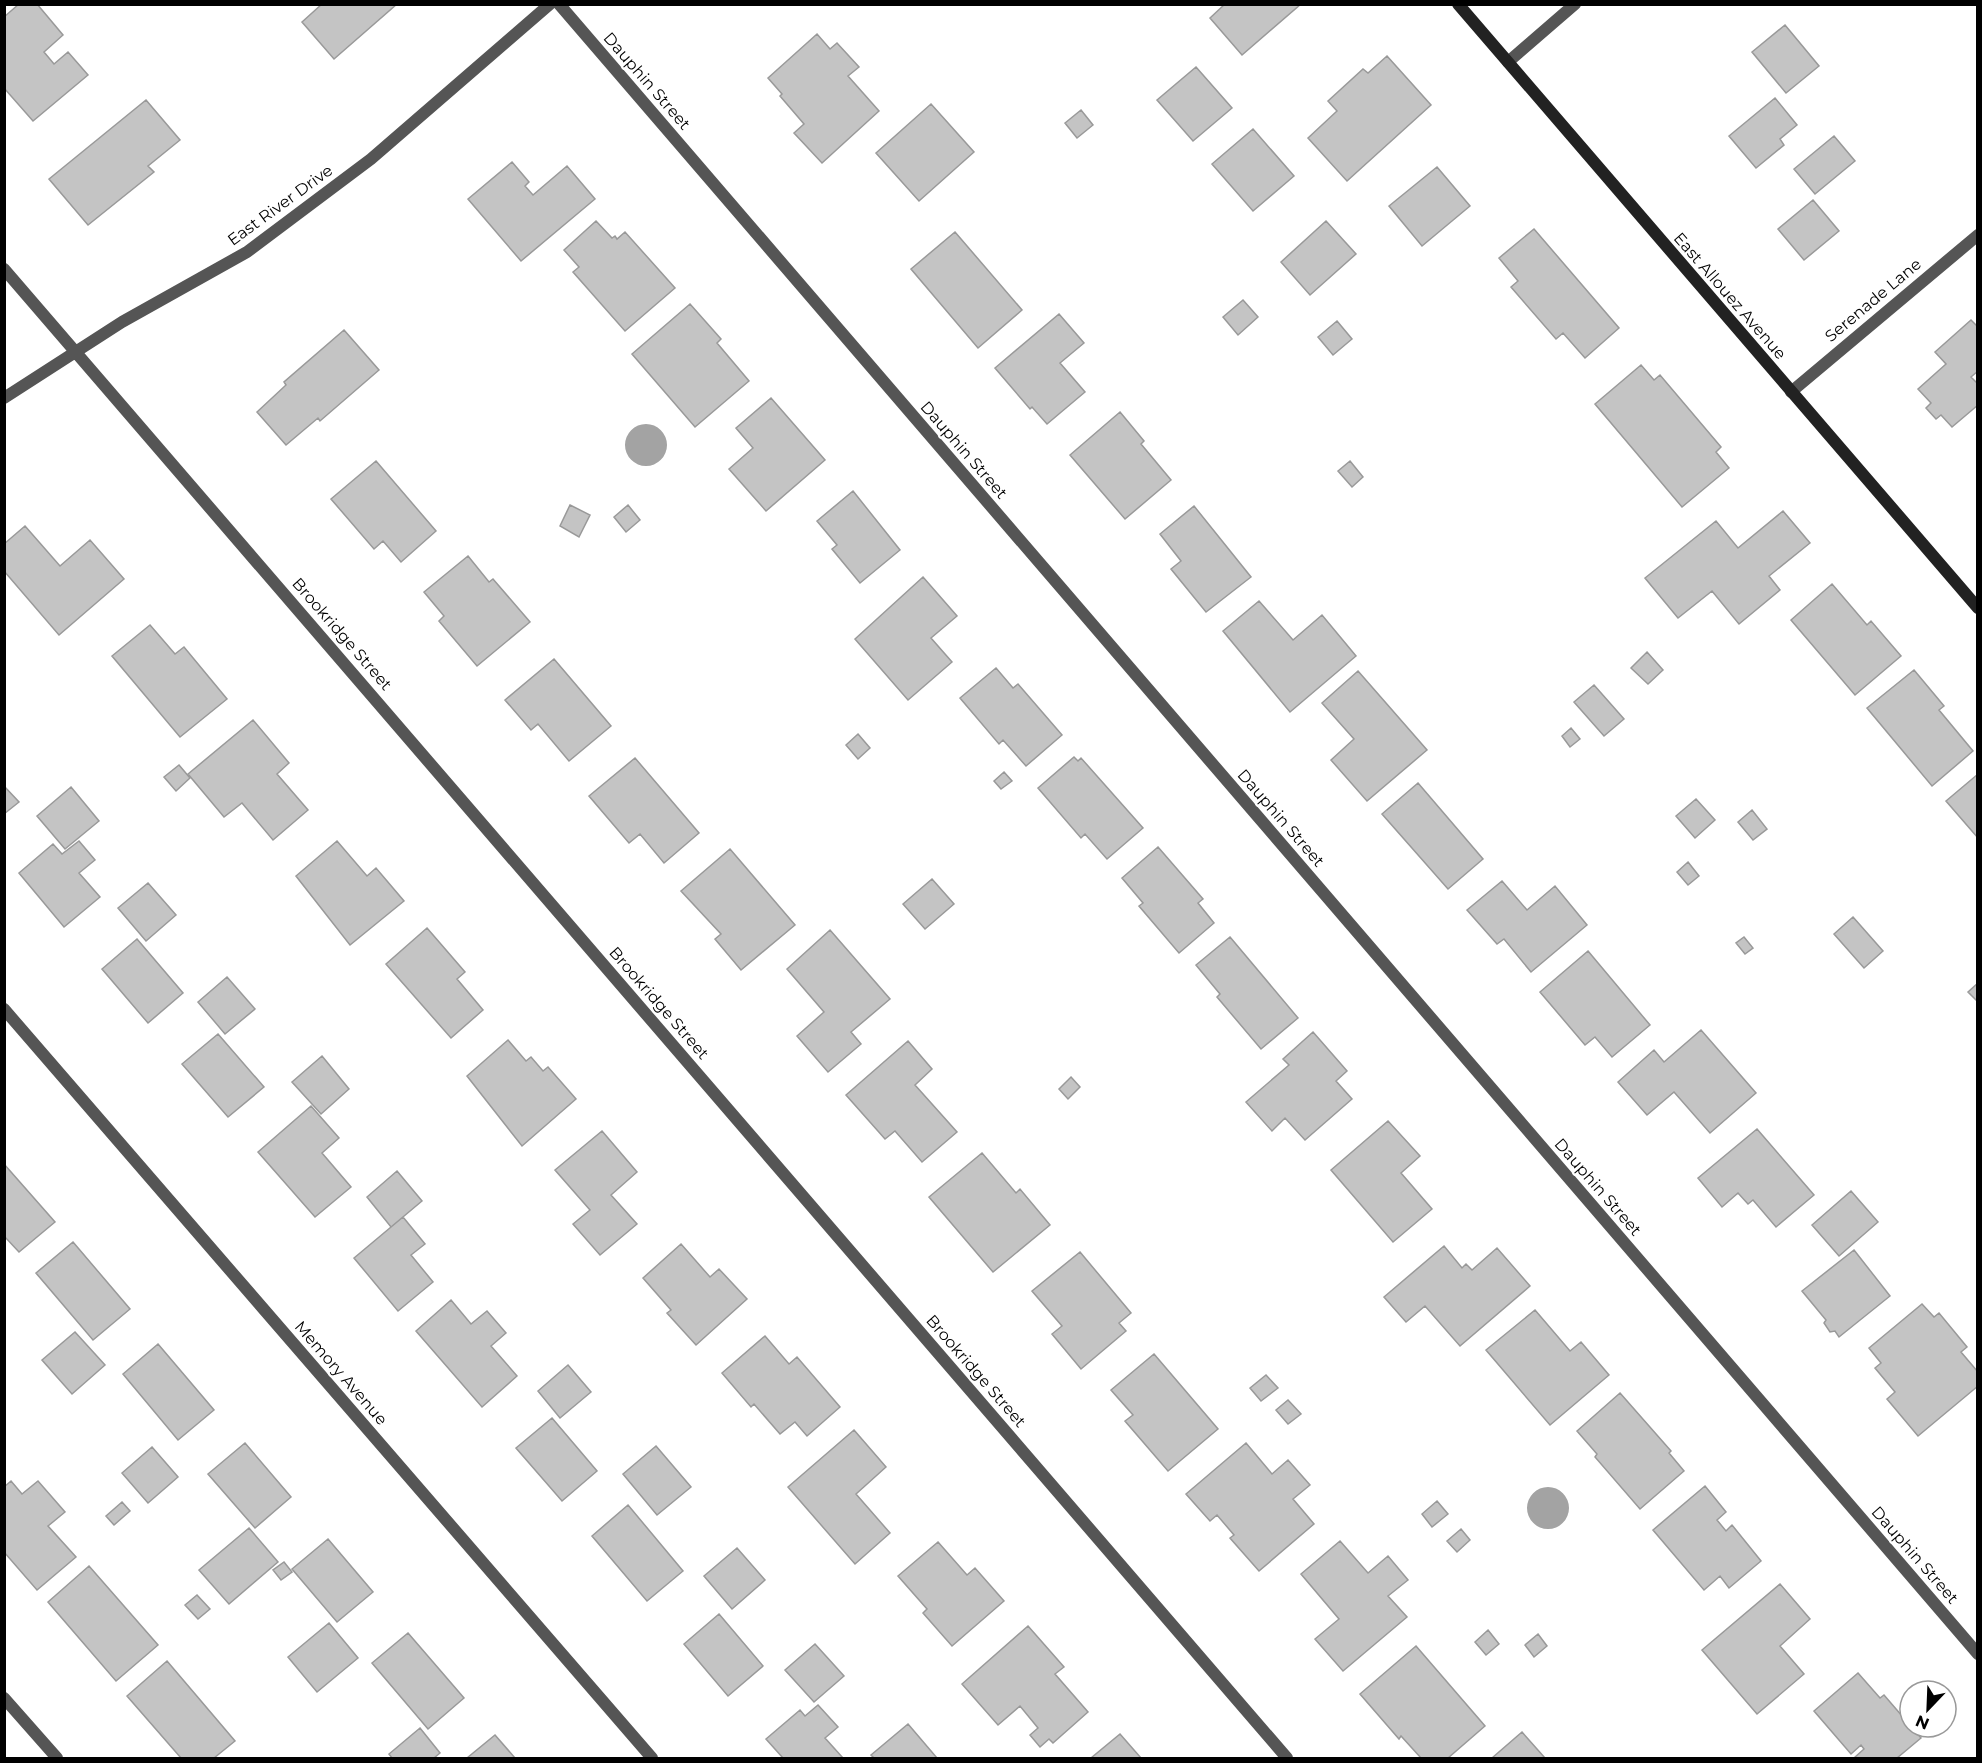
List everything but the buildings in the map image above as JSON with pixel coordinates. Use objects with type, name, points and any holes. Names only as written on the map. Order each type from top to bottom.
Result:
[{"type":"street","name":"East River Drive","points":[[4,398],[122,322],[248,252],[371,159],[550,4]]},
{"type":"street","name":"Dauphin Street","points":[[559,4],[1977,1654]]},
{"type":"street","name":"East Allouez Avenue","points":[[1458,4],[1977,608]]},
{"type":"street","points":[[1508,63],[1575,4]]},
{"type":"street","name":"Serenade Lane","points":[[1791,392],[1977,234]]},
{"type":"street","name":"Brookridge Street","points":[[4,269],[1287,1758]]},
{"type":"street","name":"Memory Avenue","points":[[4,1009],[652,1758]]},
{"type":"street","points":[[4,1698],[57,1758]]},
{"type":"shaded area","points":[[646,424],[661,430],[667,445],[661,460],[646,466],[631,460],[625,445],[631,430]]},
{"type":"shaded area","points":[[1548,1487],[1563,1493],[1569,1508],[1563,1523],[1548,1529],[1533,1523],[1527,1508],[1533,1493]]}]
